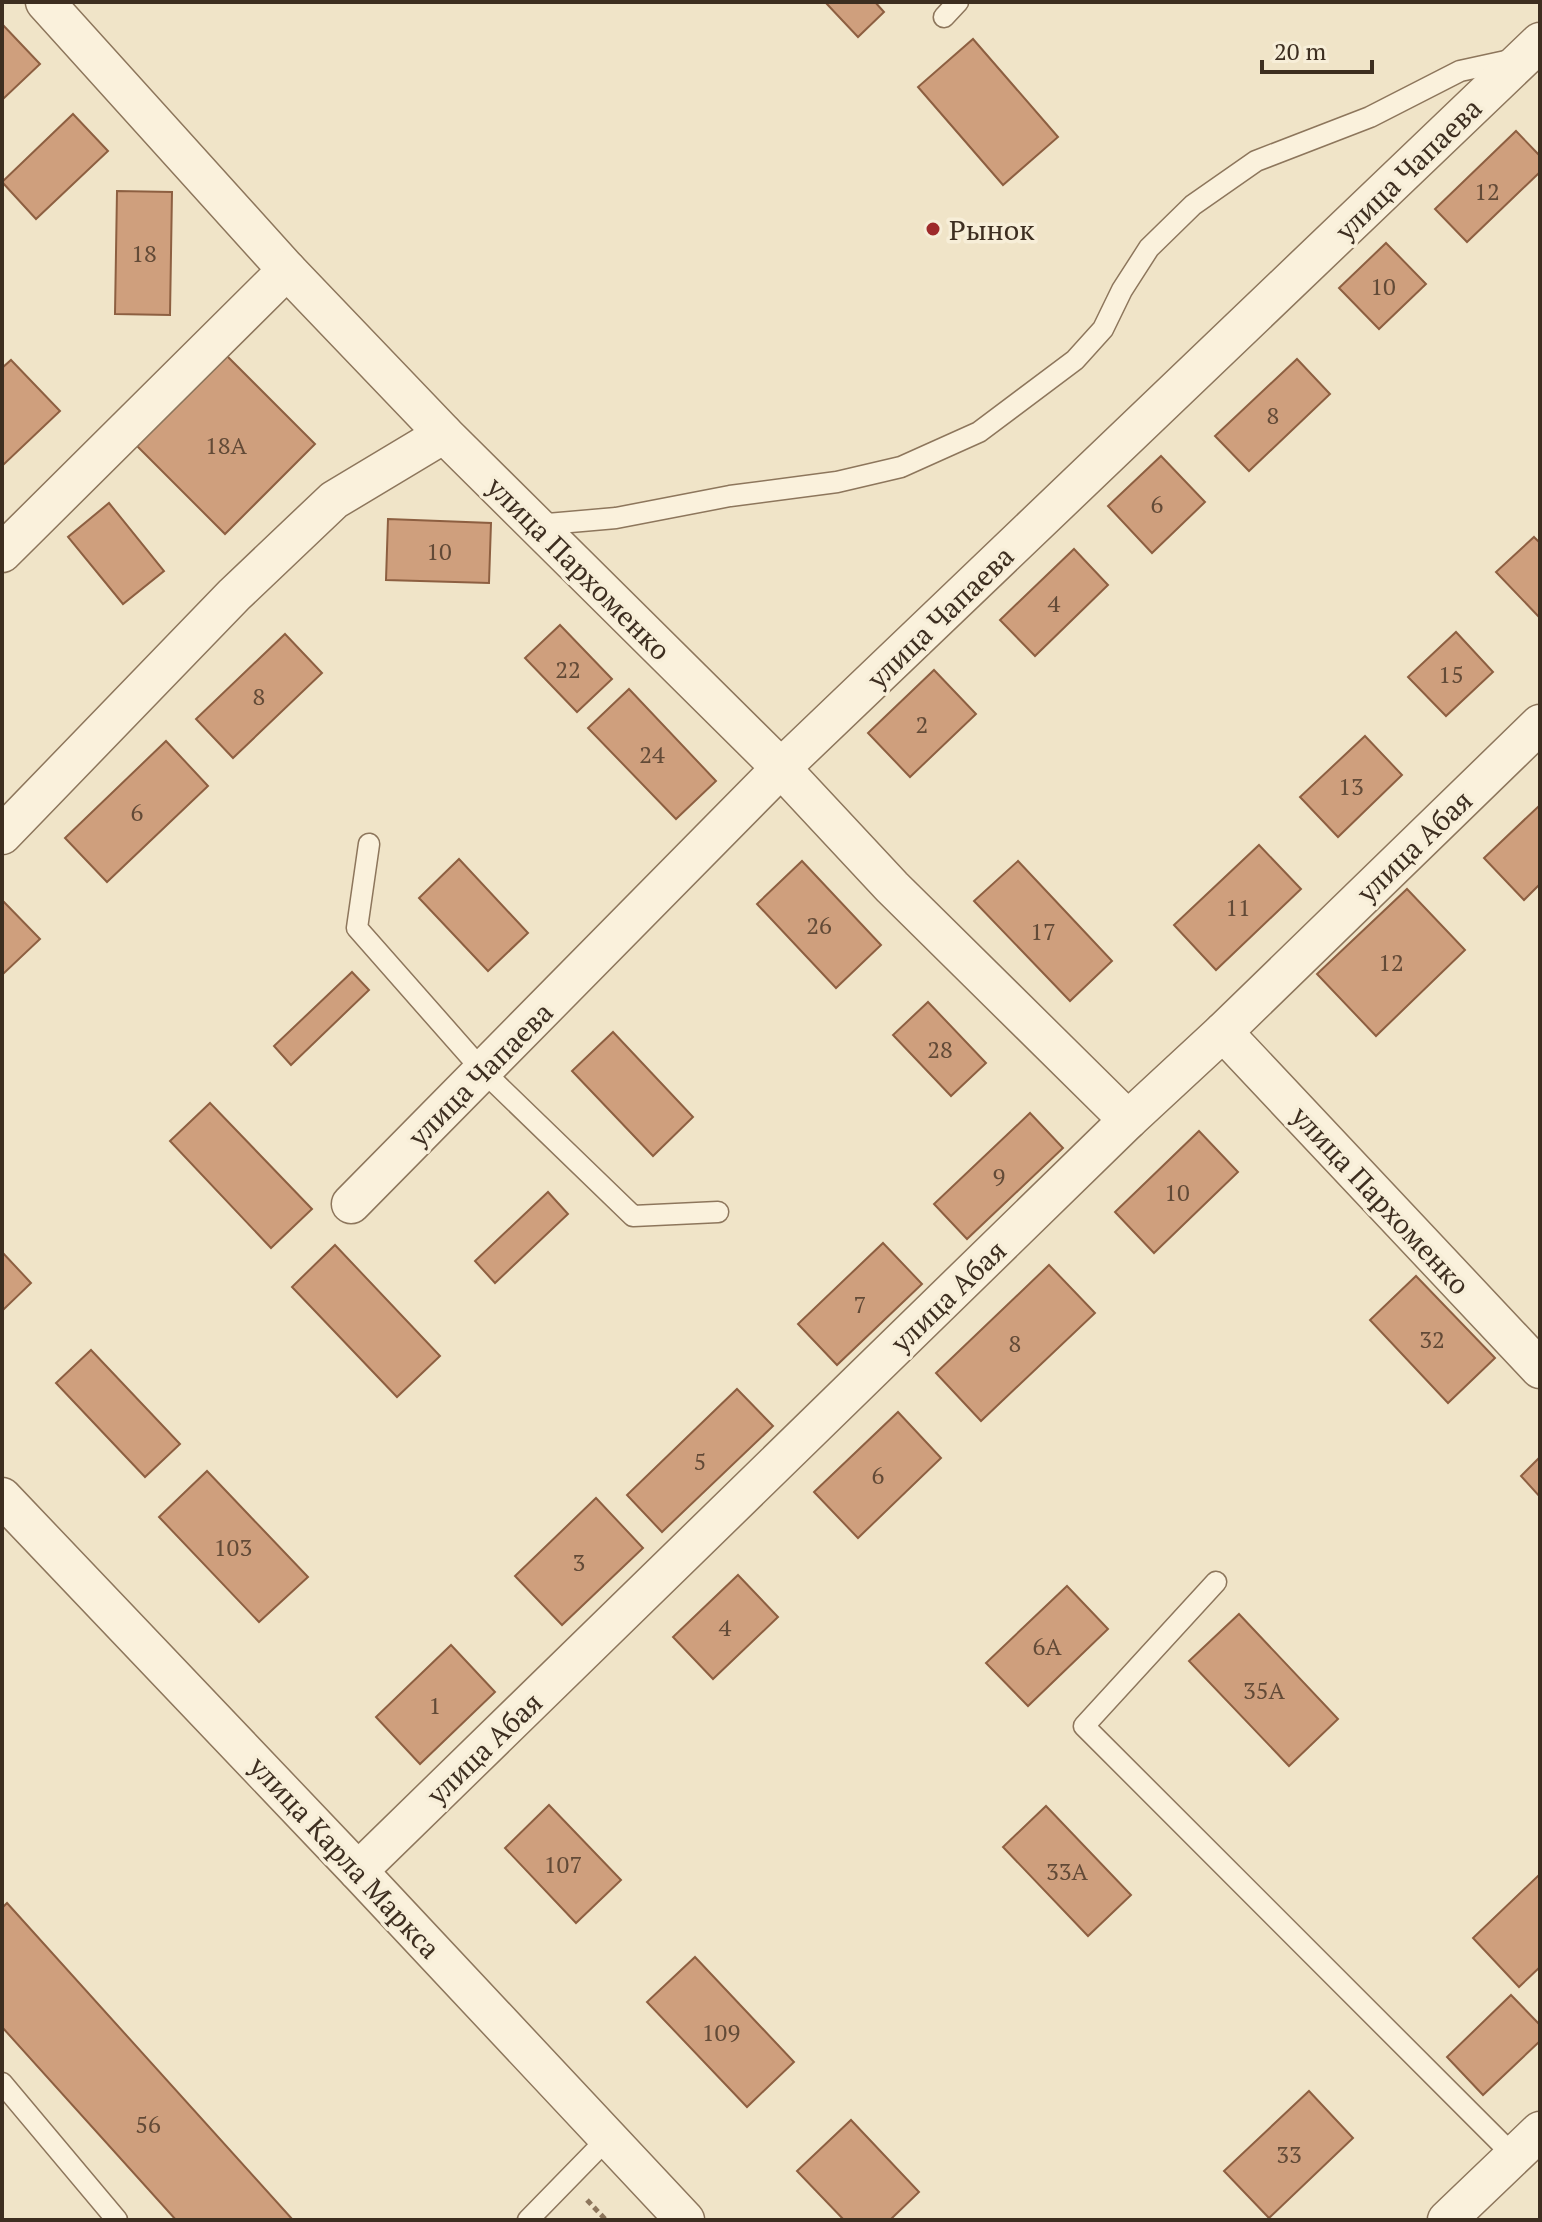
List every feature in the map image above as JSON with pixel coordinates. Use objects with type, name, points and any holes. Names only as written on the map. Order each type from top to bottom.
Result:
[{"type":"street","name":"улица Пархоменко","points":[[45,2],[287,270],[444,434],[781,768],[892,887],[1128,1120]]},
{"type":"street","name":"улица Чапаева","points":[[351,1204],[781,768],[1532,49]]},
{"type":"street","points":[[2,553],[287,270]]},
{"type":"street","points":[[2,835],[234,595],[334,500],[444,434]]},
{"type":"street","name":"улица Абая","points":[[358,1871],[1128,1120],[1540,724]]},
{"type":"street","name":"улица Пархоменко","points":[[1223,1032],[1540,1369]]},
{"type":"street","name":"улица Карла Маркса","points":[[2,1497],[685,2220]]},
{"type":"street","points":[[1447,2220],[1527,2144]]},
{"type":"lane","points":[[536,525],[616,518],[730,496],[837,482],[901,467],[979,432],[1075,360],[1103,329],[1122,290],[1149,248],[1205,196],[1256,161],[1370,117],[1460,71],[1532,49]]},
{"type":"lane","points":[[369,844],[357,928],[483,1071],[633,1216],[718,1212]]},
{"type":"lane","points":[[1216,1582],[1084,1726],[1527,2144]]},
{"type":"lane","points":[[2,2083],[117,2220]]},
{"type":"lane","points":[[528,2220],[607,2139]]},
{"type":"building","points":[[825,2],[875,2],[884,12],[858,37]]},
{"type":"building","points":[[2,24],[40,64],[2,100]]},
{"type":"building","points":[[973,39],[1058,137],[1003,185],[918,87]]},
{"type":"building","points":[[73,114],[108,151],[36,219],[2,182]]},
{"type":"building","points":[[1516,131],[1540,156],[1540,172],[1467,242],[1435,209]]},
{"type":"building","points":[[117,191],[172,192],[170,315],[115,314]]},
{"type":"building","points":[[1386,243],[1426,284],[1379,329],[1339,288]]},
{"type":"building","points":[[227,356],[315,444],[225,534],[137,446]]},
{"type":"building","points":[[1297,359],[1330,394],[1249,471],[1215,436]]},
{"type":"building","points":[[11,360],[60,411],[2,466],[2,368]]},
{"type":"building","points":[[1161,456],[1205,502],[1152,553],[1108,506]]},
{"type":"building","points":[[109,503],[164,571],[123,604],[68,537]]},
{"type":"building","points":[[388,519],[491,523],[489,583],[386,580]]},
{"type":"building","points":[[1534,537],[1540,543],[1539,617],[1496,572]]},
{"type":"building","points":[[1074,549],[1108,585],[1035,656],[1000,620]]},
{"type":"building","points":[[560,625],[612,679],[577,712],[525,658]]},
{"type":"building","points":[[1456,632],[1493,672],[1446,716],[1408,677]]},
{"type":"building","points":[[285,634],[322,673],[233,758],[196,719]]},
{"type":"building","points":[[934,670],[976,714],[910,777],[868,733]]},
{"type":"building","points":[[629,689],[716,781],[676,819],[588,728]]},
{"type":"building","points":[[1365,736],[1402,775],[1338,837],[1300,797]]},
{"type":"building","points":[[166,741],[208,786],[107,882],[65,838]]},
{"type":"building","points":[[1540,805],[1540,884],[1524,900],[1484,858]]},
{"type":"building","points":[[1259,845],[1301,889],[1216,970],[1174,925]]},
{"type":"building","points":[[459,859],[528,933],[488,971],[419,898]]},
{"type":"building","points":[[802,861],[881,945],[836,988],[757,904]]},
{"type":"building","points":[[1018,861],[1112,961],[1070,1001],[974,901]]},
{"type":"building","points":[[1407,889],[1465,950],[1376,1036],[1317,974]]},
{"type":"building","points":[[2,900],[40,939],[2,975]]},
{"type":"building","points":[[352,972],[369,990],[291,1065],[274,1046]]},
{"type":"building","points":[[928,1002],[986,1063],[951,1096],[893,1035]]},
{"type":"building","points":[[613,1032],[693,1117],[653,1156],[572,1071]]},
{"type":"building","points":[[210,1103],[312,1209],[271,1248],[170,1141]]},
{"type":"building","points":[[1030,1113],[1063,1148],[967,1239],[934,1204]]},
{"type":"building","points":[[1199,1131],[1238,1172],[1154,1253],[1115,1212]]},
{"type":"building","points":[[548,1192],[568,1214],[495,1283],[475,1261]]},
{"type":"building","points":[[883,1243],[922,1284],[837,1365],[798,1324]]},
{"type":"building","points":[[335,1245],[440,1356],[397,1397],[292,1287]]},
{"type":"building","points":[[2,1252],[31,1283],[2,1311]]},
{"type":"building","points":[[1049,1265],[1095,1313],[981,1421],[936,1373]]},
{"type":"building","points":[[1416,1276],[1495,1358],[1448,1403],[1370,1320]]},
{"type":"building","points":[[91,1350],[180,1444],[145,1477],[56,1383]]},
{"type":"building","points":[[737,1389],[773,1426],[662,1532],[627,1495]]},
{"type":"building","points":[[898,1412],[941,1458],[858,1538],[814,1492]]},
{"type":"building","points":[[1540,1457],[1540,1497],[1521,1476]]},
{"type":"building","points":[[207,1471],[308,1577],[259,1622],[159,1517]]},
{"type":"building","points":[[596,1498],[643,1548],[562,1625],[515,1576]]},
{"type":"building","points":[[738,1575],[778,1617],[713,1679],[673,1637]]},
{"type":"building","points":[[1067,1586],[1108,1629],[1028,1706],[986,1663]]},
{"type":"building","points":[[1239,1614],[1338,1719],[1289,1766],[1189,1661]]},
{"type":"building","points":[[451,1645],[495,1692],[420,1764],[376,1717]]},
{"type":"building","points":[[549,1805],[621,1880],[576,1923],[505,1848]]},
{"type":"building","points":[[1046,1806],[1131,1895],[1088,1936],[1003,1847]]},
{"type":"building","points":[[1540,1874],[1540,1967],[1519,1987],[1473,1938]]},
{"type":"building","points":[[7,1903],[293,2220],[176,2220],[2,2027],[2,1908]]},
{"type":"building","points":[[695,1957],[794,2062],[747,2107],[647,2002]]},
{"type":"building","points":[[1511,1995],[1540,2025],[1540,2041],[1483,2095],[1447,2057]]},
{"type":"building","points":[[1309,2091],[1353,2138],[1269,2218],[1224,2171]]},
{"type":"building","points":[[851,2120],[919,2192],[890,2220],[844,2220],[797,2171]]},
{"type":"place","name":"Рынок","points":[[933,229]]}]
